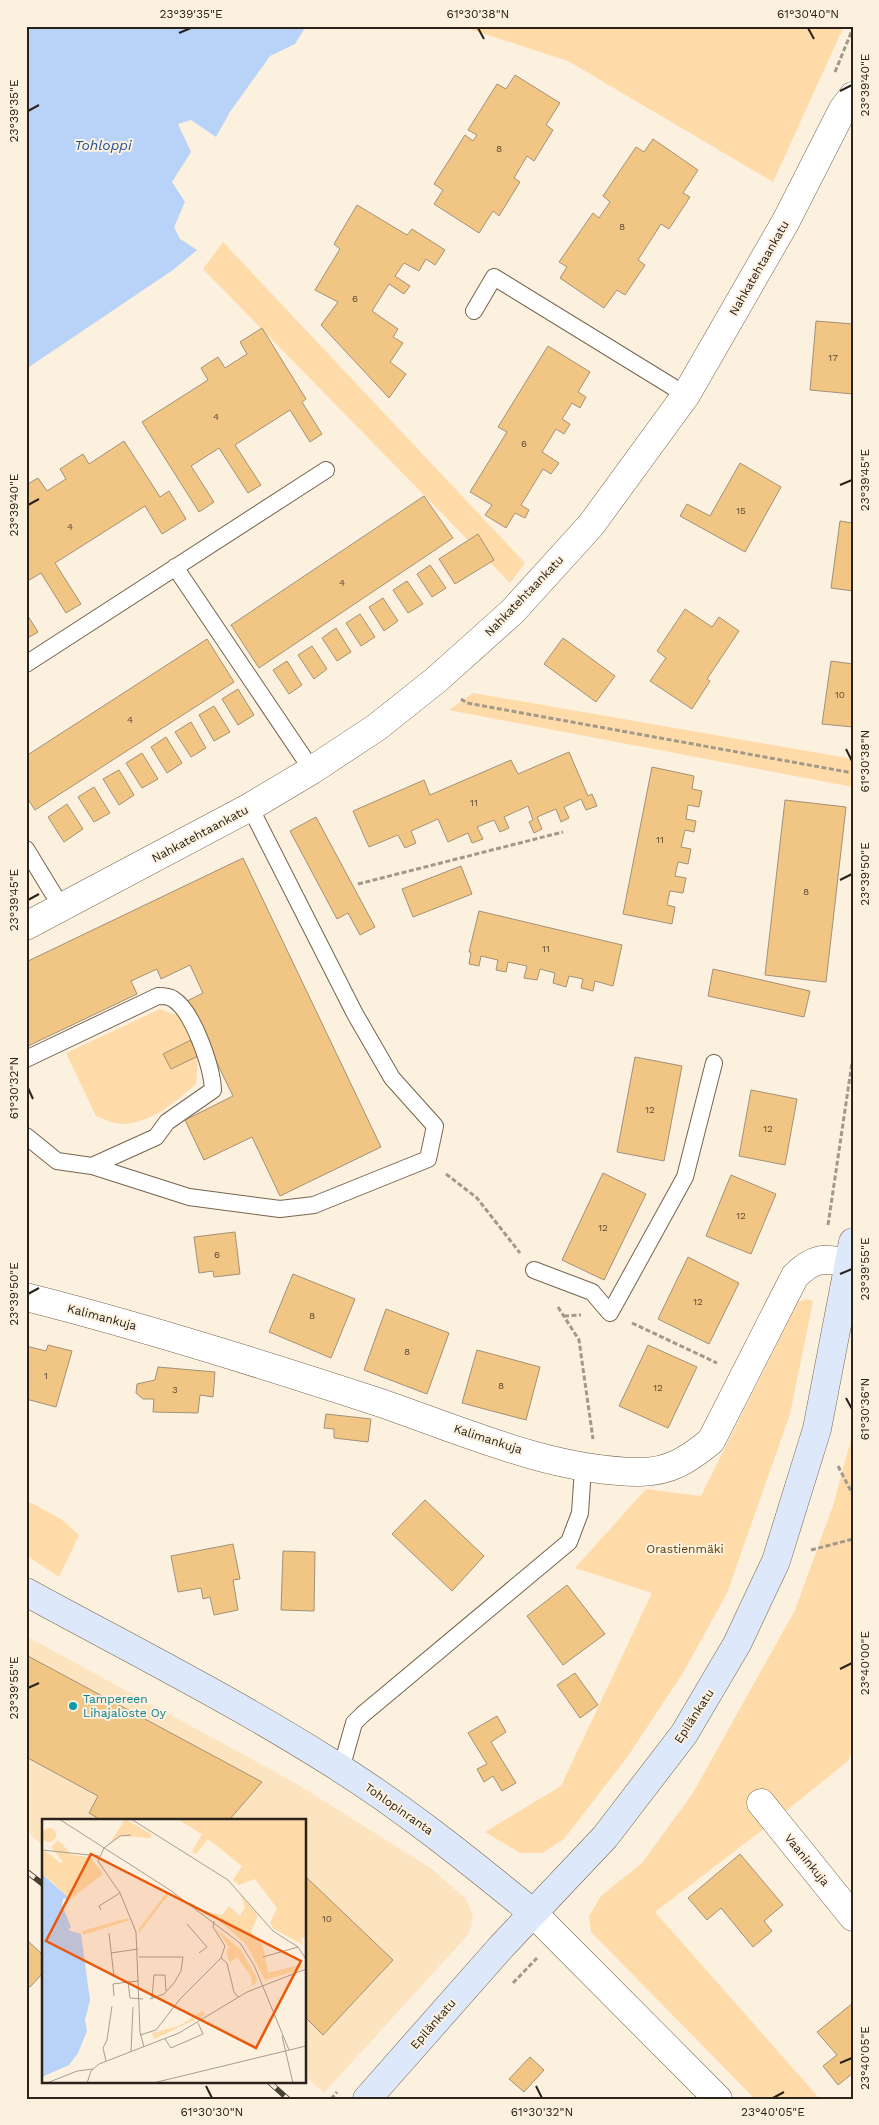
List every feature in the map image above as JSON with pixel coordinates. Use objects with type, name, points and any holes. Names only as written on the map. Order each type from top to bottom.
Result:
[{"type":"street","name":"Nahkatehtaankatu","points":[[26,926],[250,807],[312,770],[377,727],[436,680],[512,612],[591,525],[686,395],[786,222],[843,109],[853,96]]},
{"type":"street","points":[[823,1259],[851,1252]]},
{"type":"street","name":"Epilänkatu","points":[[368,2099],[533,1913],[605,1837],[658,1770],[710,1692],[753,1613],[776,1561],[817,1429],[851,1252]]},
{"type":"street","name":"Kalimankuja","points":[[26,1297],[224,1351],[488,1441],[591,1469],[642,1472],[672,1468],[693,1456],[711,1441],[795,1276],[808,1263],[823,1259]]},
{"type":"street","name":"Tohlopinranta","points":[[26,1592],[169,1669],[341,1769],[418,1821],[486,1873],[533,1913],[718,2099]]},
{"type":"street","name":"Vaaninkuja","points":[[761,1803],[853,1916]]},
{"type":"lane","points":[[474,310],[494,277],[686,395]]},
{"type":"lane","points":[[26,664],[326,470]]},
{"type":"lane","points":[[176,567],[312,770]]},
{"type":"lane","points":[[26,1136],[57,1161],[92,1166],[189,1197],[280,1209],[314,1205],[428,1159],[435,1126],[392,1078],[355,1014],[250,807]]},
{"type":"lane","points":[[26,849],[62,908]]},
{"type":"lane","points":[[26,1059],[158,996],[172,998],[184,1009],[206,1055],[213,1074],[214,1090],[167,1122],[156,1137],[92,1166]]},
{"type":"lane","points":[[534,1270],[592,1292],[610,1314],[685,1177],[714,1063]]},
{"type":"lane","points":[[341,1769],[354,1723],[362,1715],[569,1542],[580,1513],[591,1469]]},
{"type":"path","points":[[831,81],[853,28]]},
{"type":"path","points":[[436,680],[467,703],[853,774]]},
{"type":"path","points":[[358,884],[564,832]]},
{"type":"path","points":[[823,1259],[853,1056]]},
{"type":"path","points":[[428,1159],[477,1198],[534,1270],[579,1340],[591,1469]]},
{"type":"path","points":[[652,1331],[706,1357]]},
{"type":"path","points":[[838,1466],[853,1495]]},
{"type":"path","points":[[810,1550],[853,1539]]},
{"type":"path","points":[[331,2099],[338,2091]]},
{"type":"shaded area","points":[[26,1636],[297,1784],[432,1869],[466,1899],[473,1916],[471,1928],[466,1937],[324,2093],[306,2077],[306,1819],[42,1819],[42,1844],[26,1831]]},
{"type":"green space","points":[[460,26],[844,26],[773,182],[568,61]]},
{"type":"green space","points":[[223,242],[525,563],[510,583],[203,269]]},
{"type":"green space","points":[[473,693],[853,759],[853,787],[449,710]]},
{"type":"green space","points":[[160,1009],[179,1016],[198,1056],[196,1084],[180,1098],[153,1116],[143,1120],[119,1124],[96,1116],[66,1053]]},
{"type":"green space","name":"Orastienmäki","points":[[807,1299],[813,1301],[790,1414],[727,1593],[683,1673],[628,1756],[564,1839],[542,1853],[520,1853],[485,1832],[561,1786],[652,1593],[575,1568],[646,1489],[701,1496],[798,1302]]},
{"type":"green space","points":[[853,1432],[853,1750],[848,1761],[761,1831],[655,1912],[820,2099],[755,2099],[591,1932],[589,1916],[601,1896],[642,1863],[693,1793],[795,1610],[833,1506]]},
{"type":"green space","points":[[26,1500],[61,1519],[79,1535],[59,1577],[26,1555]]},
{"type":"water","name":"Tohloppi","points":[[26,26],[306,26],[295,44],[270,56],[230,112],[216,137],[191,120],[178,124],[191,152],[172,182],[185,202],[174,227],[180,239],[197,250],[173,270],[26,369]]},
{"type":"building","points":[[515,75],[560,103],[546,125],[553,130],[534,161],[527,156],[514,178],[520,182],[499,216],[493,211],[479,233],[434,204],[443,190],[434,184],[465,135],[473,141],[477,135],[468,130],[497,84],[506,89]]},
{"type":"building","points":[[653,139],[698,170],[683,193],[690,197],[669,229],[661,224],[638,260],[645,265],[625,295],[617,290],[604,308],[560,278],[567,267],[559,262],[593,213],[599,218],[610,202],[603,196],[636,147],[644,152]]},
{"type":"building","points":[[357,205],[407,235],[412,229],[445,250],[435,265],[426,259],[419,271],[404,263],[395,276],[410,286],[404,294],[389,284],[372,311],[398,329],[393,337],[403,343],[390,362],[406,374],[389,398],[321,325],[338,302],[315,290],[340,249],[334,244]]},
{"type":"building","points":[[816,321],[853,324],[853,394],[810,390]]},
{"type":"building","points":[[262,328],[306,399],[302,402],[322,434],[310,442],[290,410],[235,445],[261,485],[248,493],[219,448],[191,466],[214,502],[199,512],[142,422],[208,380],[201,368],[218,357],[225,368],[247,354],[240,342]]},
{"type":"building","points":[[548,346],[590,372],[578,392],[586,397],[580,408],[572,403],[562,419],[570,424],[564,434],[556,429],[542,452],[559,463],[551,474],[543,469],[521,505],[529,510],[525,518],[515,513],[506,528],[485,515],[492,505],[470,492],[507,432],[498,427]]},
{"type":"building","points":[[124,441],[160,497],[169,491],[186,519],[162,534],[145,506],[55,563],[81,604],[66,613],[41,573],[26,582],[26,485],[38,478],[47,491],[66,479],[60,469],[83,454],[89,464]]},
{"type":"building","points":[[740,463],[781,487],[745,552],[680,516],[687,504],[710,516]]},
{"type":"building","points":[[424,496],[453,538],[259,668],[231,625]]},
{"type":"building","points":[[840,521],[853,523],[853,591],[831,588]]},
{"type":"building","points":[[478,534],[494,560],[455,584],[439,559]]},
{"type":"building","points":[[430,565],[446,588],[432,597],[417,574]]},
{"type":"building","points":[[407,581],[423,604],[408,613],[393,590]]},
{"type":"building","points":[[383,598],[398,621],[384,631],[369,607]]},
{"type":"building","points":[[685,609],[712,627],[719,617],[739,631],[707,679],[710,681],[692,709],[650,681],[666,658],[657,651]]},
{"type":"building","points":[[26,613],[38,632],[26,639]]},
{"type":"building","points":[[360,614],[375,637],[361,646],[346,623]]},
{"type":"building","points":[[336,628],[351,652],[337,661],[322,638]]},
{"type":"building","points":[[563,638],[615,676],[596,702],[544,664]]},
{"type":"building","points":[[207,639],[234,682],[35,810],[26,796],[26,756]]},
{"type":"building","points":[[312,646],[327,669],[314,679],[298,655]]},
{"type":"building","points":[[287,661],[302,685],[289,694],[273,670]]},
{"type":"building","points":[[831,661],[853,664],[853,727],[822,724]]},
{"type":"building","points":[[238,689],[254,715],[238,725],[222,699]]},
{"type":"building","points":[[214,706],[230,732],[214,741],[199,715]]},
{"type":"building","points":[[191,722],[206,748],[191,757],[175,732]]},
{"type":"building","points":[[166,737],[182,763],[167,773],[151,747]]},
{"type":"building","points":[[569,752],[588,796],[592,794],[597,806],[586,810],[581,799],[564,807],[569,818],[561,822],[556,809],[537,817],[542,829],[534,833],[529,822],[533,820],[528,806],[504,817],[509,828],[500,832],[494,820],[477,827],[483,839],[472,843],[468,833],[448,842],[438,819],[411,831],[416,843],[405,848],[398,835],[369,847],[353,811],[424,780],[430,795],[511,760],[518,774]]},
{"type":"building","points":[[142,753],[158,779],[142,788],[126,763]]},
{"type":"building","points":[[652,767],[694,776],[692,789],[702,791],[699,807],[688,805],[686,819],[696,821],[694,832],[685,830],[681,847],[691,849],[688,864],[678,862],[675,876],[686,878],[683,893],[670,891],[667,905],[675,907],[672,924],[623,914]]},
{"type":"building","points":[[119,770],[134,795],[119,805],[103,779]]},
{"type":"building","points":[[94,787],[110,813],[94,822],[78,797]]},
{"type":"building","points":[[785,800],[846,807],[826,982],[765,975]]},
{"type":"building","points":[[67,804],[83,829],[64,842],[48,817]]},
{"type":"building","points":[[316,817],[375,927],[360,935],[348,913],[337,919],[290,831]]},
{"type":"building","points":[[243,858],[381,1147],[280,1196],[252,1137],[204,1160],[185,1120],[233,1096],[187,1001],[203,993],[190,965],[161,979],[157,969],[131,981],[137,994],[26,1047],[26,962]]},
{"type":"building","points":[[461,866],[472,894],[413,917],[402,889]]},
{"type":"building","points":[[479,911],[622,945],[613,986],[595,981],[593,991],[581,988],[583,979],[569,976],[566,987],[553,983],[555,973],[540,969],[537,980],[524,978],[527,966],[508,962],[506,972],[496,970],[498,960],[481,956],[479,966],[469,964],[471,952],[469,952]]},
{"type":"building","points":[[713,969],[810,991],[804,1017],[708,996]]},
{"type":"building","points":[[191,1040],[198,1056],[171,1069],[163,1054]]},
{"type":"building","points":[[635,1057],[682,1066],[664,1161],[617,1152]]},
{"type":"building","points":[[751,1090],[797,1099],[785,1165],[739,1156]]},
{"type":"building","points":[[603,1173],[646,1194],[604,1280],[562,1260]]},
{"type":"building","points":[[731,1175],[776,1194],[751,1254],[706,1236]]},
{"type":"building","points":[[235,1232],[240,1274],[214,1277],[213,1271],[199,1273],[194,1237]]},
{"type":"building","points":[[688,1257],[739,1283],[709,1344],[658,1319]]},
{"type":"building","points":[[293,1274],[355,1299],[331,1358],[269,1332]]},
{"type":"building","points":[[386,1309],[449,1333],[427,1394],[364,1370]]},
{"type":"building","points":[[48,1345],[72,1351],[56,1407],[26,1399],[26,1346],[46,1351]]},
{"type":"building","points":[[648,1345],[697,1367],[668,1428],[619,1406]]},
{"type":"building","points":[[477,1350],[540,1367],[526,1420],[462,1403]]},
{"type":"building","points":[[158,1367],[215,1372],[213,1397],[200,1395],[198,1413],[153,1412],[154,1399],[143,1399],[136,1393],[137,1384],[155,1380]]},
{"type":"building","points":[[326,1414],[371,1419],[368,1442],[334,1438],[334,1429],[324,1428]]},
{"type":"building","points":[[425,1500],[484,1556],[452,1591],[392,1534]]},
{"type":"building","points":[[233,1544],[240,1579],[233,1580],[238,1610],[214,1615],[210,1597],[203,1599],[201,1588],[178,1592],[171,1556]]},
{"type":"building","points":[[283,1551],[315,1552],[314,1611],[281,1610]]},
{"type":"building","points":[[567,1585],[605,1634],[563,1665],[527,1616]]},
{"type":"building","name":"Tampereen Lihajaloste Oy","points":[[26,1655],[262,1782],[230,1819],[99,1819],[89,1813],[98,1796],[26,1757]]},
{"type":"building","points":[[575,1673],[598,1705],[580,1718],[557,1685]]},
{"type":"building","points":[[497,1716],[506,1732],[491,1742],[516,1783],[502,1791],[493,1776],[484,1782],[477,1769],[487,1764],[468,1733]]},
{"type":"building","points":[[740,1854],[783,1905],[764,1921],[772,1931],[753,1947],[721,1908],[707,1920],[688,1898]]},
{"type":"building","points":[[306,1877],[393,1960],[323,2035],[306,2018]]},
{"type":"building","points":[[26,1939],[42,1954],[42,1974],[30,1987],[26,1986]]},
{"type":"building","points":[[853,2003],[853,2073],[838,2085],[823,2066],[837,2055],[817,2032]]},
{"type":"building","points":[[530,2057],[544,2070],[524,2092],[509,2079]]},
{"type":"railway","points":[[26,1871],[42,1883]]},
{"type":"railway","points":[[269,2082],[288,2099]]},
{"type":"place","name":"Tampereen Lihajaloste Oy","points":[[73,1706]]}]
